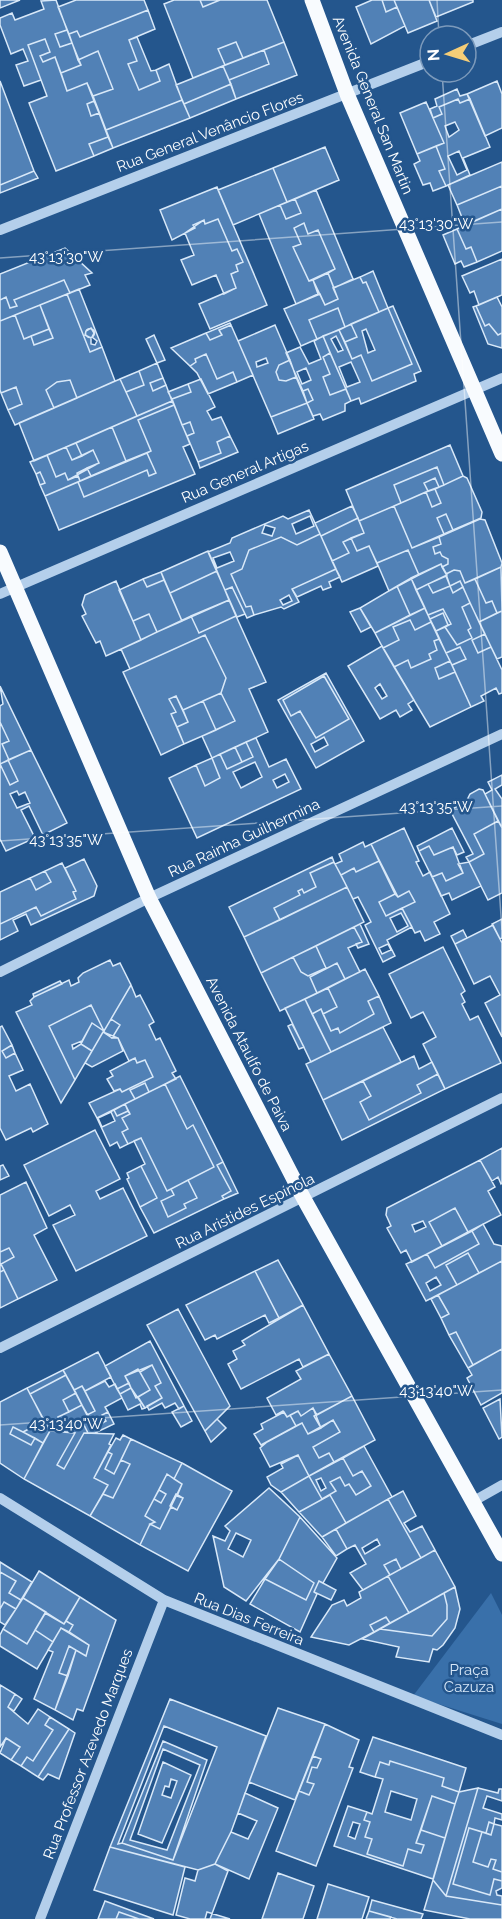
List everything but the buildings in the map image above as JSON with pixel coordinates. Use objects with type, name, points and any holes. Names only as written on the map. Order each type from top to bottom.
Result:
[{"type":"main road","name":"Avenida General San Martin","points":[[312,0],[347,94],[502,454]]},
{"type":"main road","name":"Avenida Ataulfo de Paiva","points":[[0,552],[149,898],[304,1199],[502,1554]]},
{"type":"street","points":[[478,41],[502,32]]},
{"type":"street","name":"Rua General Venâncio Flores","points":[[0,230],[418,66]]},
{"type":"street","name":"Rua General Artigas","points":[[0,594],[502,378]]},
{"type":"street","name":"Rua Rainha Guilhermina","points":[[0,972],[149,898],[502,735]]},
{"type":"street","name":"Rua Aristides Espínola","points":[[0,1348],[304,1199],[502,1098]]},
{"type":"street","points":[[472,1502],[502,1485]]},
{"type":"street","name":"Rua Dias Ferreira","points":[[0,1498],[164,1600],[502,1735]]},
{"type":"street","name":"Rua Professor Azevedo Marques","points":[[40,1919],[164,1600]]},
{"type":"green space","name":"Praça Cazuza","points":[[491,1593],[502,1615],[502,1724],[413,1696]]}]
